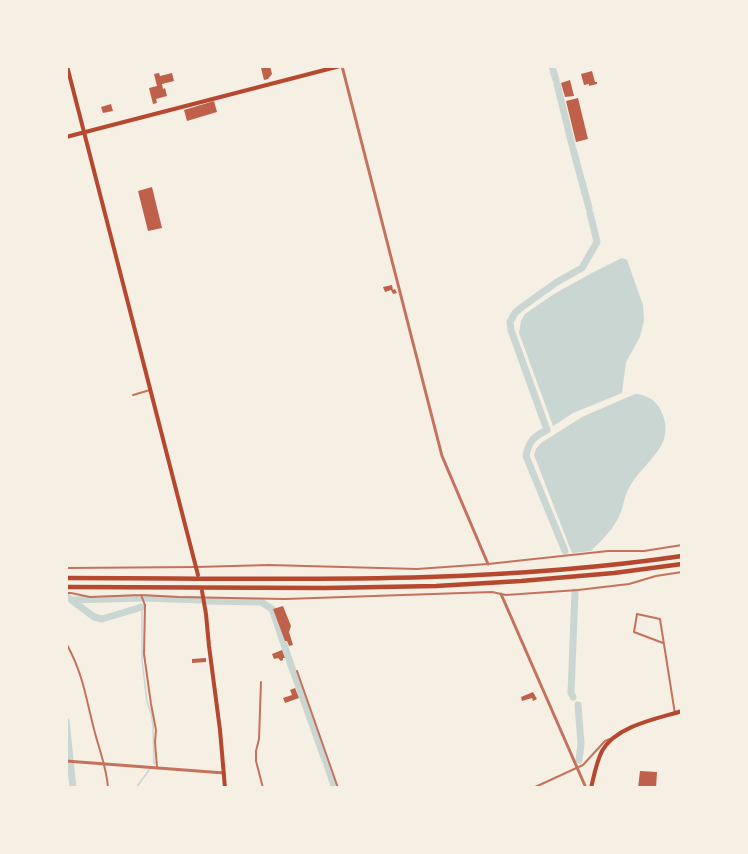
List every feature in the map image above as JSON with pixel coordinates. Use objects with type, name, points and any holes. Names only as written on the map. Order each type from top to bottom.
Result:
[{"type":"highway","points":[[66,578],[326,579],[521,574],[682,556]]},
{"type":"highway","points":[[67,586],[325,588],[436,585],[603,574],[682,564]]},
{"type":"main road","points":[[67,66],[198,575]]},
{"type":"main road","points":[[66,137],[341,66]]},
{"type":"main road","points":[[202,591],[225,788]]},
{"type":"main road","points":[[591,788],[600,756],[613,737],[632,727],[682,711]]},
{"type":"street","points":[[341,66],[442,456],[488,564]]},
{"type":"street","points":[[133,394],[150,390]]},
{"type":"street","points":[[66,568],[269,565],[417,569],[608,551],[644,551],[682,545]]},
{"type":"street","points":[[66,593],[90,597],[141,595],[285,599],[492,592],[506,595],[629,584],[656,576],[682,572]]},
{"type":"street","points":[[501,594],[586,788]]},
{"type":"street","points":[[141,595],[145,605],[144,654],[156,730],[157,768]]},
{"type":"street","points":[[663,643],[634,633],[637,614],[660,619],[675,714]]},
{"type":"street","points":[[66,644],[84,684],[94,732],[107,775],[108,788]]},
{"type":"street","points":[[297,671],[338,788]]},
{"type":"street","points":[[261,682],[256,761],[263,788]]},
{"type":"street","points":[[533,788],[583,765],[605,741],[613,737]]},
{"type":"street","points":[[66,761],[224,772]]},
{"type":"shaded area","points":[[622,258],[627,260],[643,305],[644,320],[640,337],[626,362],[622,393],[573,413],[553,426],[519,333],[521,321],[525,314],[554,294]]},
{"type":"shaded area","points":[[635,394],[648,398],[659,407],[664,420],[663,442],[629,488],[621,511],[607,534],[591,551],[572,553],[534,455],[536,449],[541,443],[582,417]]},
{"type":"building","points":[[270,66],[272,74],[264,80],[261,68]]},
{"type":"building","points":[[592,71],[597,84],[584,85],[581,74]]},
{"type":"building","points":[[159,73],[160,76],[172,73],[174,81],[162,84],[167,96],[156,99],[157,103],[153,104],[149,88],[157,86],[154,74]]},
{"type":"building","points":[[570,80],[574,96],[565,97],[561,83]]},
{"type":"building","points":[[578,98],[588,139],[576,142],[566,101]]},
{"type":"building","points":[[214,101],[217,112],[187,121],[184,110]]},
{"type":"building","points":[[111,104],[113,111],[103,113],[101,107]]},
{"type":"building","points":[[152,187],[162,228],[148,231],[138,191]]},
{"type":"building","points":[[392,285],[393,290],[395,289],[397,293],[393,294],[391,290],[385,292],[383,287]]},
{"type":"building","points":[[283,606],[291,626],[289,632],[293,645],[289,646],[273,609]]},
{"type":"building","points":[[282,650],[285,658],[281,661],[278,658],[274,659],[272,654]]},
{"type":"building","points":[[206,658],[206,662],[192,663],[192,659]]},
{"type":"building","points":[[295,688],[299,698],[285,703],[283,698],[292,695],[290,690]]},
{"type":"building","points":[[533,692],[537,699],[522,701],[521,697]]},
{"type":"building","points":[[640,771],[657,772],[656,788],[638,788]]},
{"type":"waterway","points":[[552,66],[556,80]]},
{"type":"waterway","points":[[557,84],[572,145]]},
{"type":"waterway","points":[[573,149],[589,208]]},
{"type":"waterway","points":[[565,551],[526,456],[532,440],[547,430],[510,322],[522,307],[557,282],[582,268],[597,242],[590,213]]},
{"type":"waterway","points":[[573,697],[571,693],[575,592]]},
{"type":"waterway","points":[[66,596],[94,617],[102,619],[142,607]]},
{"type":"waterway","points":[[72,600],[141,598]]},
{"type":"waterway","points":[[144,598],[201,600]]},
{"type":"waterway","points":[[208,601],[261,602],[272,609],[293,671]]},
{"type":"waterway","points":[[142,607],[142,660],[147,702],[153,725],[154,764]]},
{"type":"waterway","points":[[294,673],[325,760]]},
{"type":"waterway","points":[[578,705],[581,744],[579,760]]},
{"type":"waterway","points":[[66,721],[73,788]]},
{"type":"waterway","points":[[327,765],[335,788]]},
{"type":"waterway","points":[[136,788],[149,770]]}]
